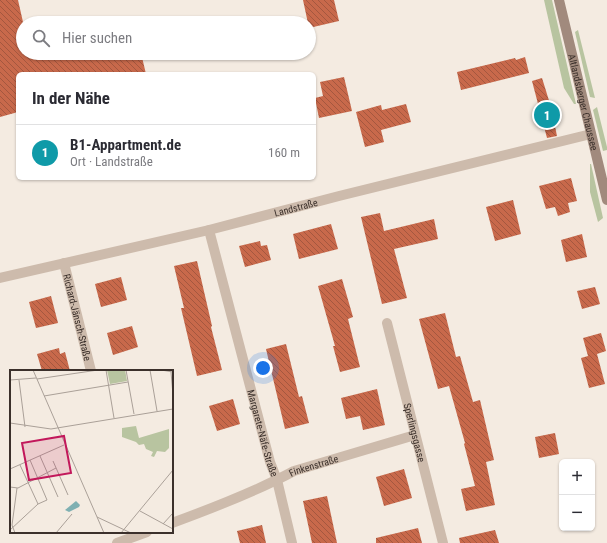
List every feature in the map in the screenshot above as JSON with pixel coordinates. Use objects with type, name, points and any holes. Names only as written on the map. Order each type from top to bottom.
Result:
[{"type":"main road","name":"Altlandsberger Chaussee","points":[[559,0],[607,200]]},
{"type":"street","name":"Landstraße","points":[[0,278],[210,230],[339,196],[591,134]]},
{"type":"street","name":"Margarete-Näfe-Straße","points":[[210,230],[270,462],[277,480],[292,543]]},
{"type":"street","name":"Richard-Jänsch-Straße","points":[[64,263],[90,370]]},
{"type":"street","name":"Sperlingsgasse","points":[[386,323],[443,543]]},
{"type":"street","name":"Finkenstraße","points":[[173,523],[203,512],[294,472],[415,435]]},
{"type":"street","points":[[117,543],[144,533]]},
{"type":"green space","points":[[544,0],[552,0],[576,104],[574,104],[564,88]]},
{"type":"green space","points":[[578,30],[595,98],[590,97],[575,32]]},
{"type":"green space","points":[[597,107],[607,147],[607,150],[603,151],[593,110]]},
{"type":"green space","points":[[590,164],[603,218],[598,222],[590,192]]},
{"type":"building","points":[[0,0],[18,0],[22,16],[16,16],[16,60],[143,60],[146,72],[16,72],[16,113],[0,117]]},
{"type":"building","points":[[303,0],[334,0],[339,21],[316,26],[316,16],[306,16]]},
{"type":"building","points":[[525,57],[529,73],[461,90],[457,72]]},
{"type":"building","points":[[344,77],[352,111],[319,118],[316,98],[323,96],[320,82]]},
{"type":"building","points":[[542,78],[551,107],[557,136],[547,138],[532,81]]},
{"type":"building","points":[[406,104],[411,122],[381,130],[384,142],[365,147],[356,112],[381,105],[382,110]]},
{"type":"building","points":[[571,178],[577,201],[568,203],[570,212],[558,216],[555,207],[546,209],[539,186]]},
{"type":"building","points":[[513,200],[521,234],[495,241],[486,207]]},
{"type":"building","points":[[380,213],[384,231],[434,219],[438,239],[394,249],[407,298],[382,304],[361,217]]},
{"type":"building","points":[[331,224],[338,249],[299,259],[293,234]]},
{"type":"building","points":[[582,234],[587,257],[566,262],[561,240]]},
{"type":"building","points":[[260,241],[261,246],[267,245],[271,260],[245,267],[239,246]]},
{"type":"building","points":[[197,261],[222,370],[197,376],[181,308],[184,308],[174,266]]},
{"type":"building","points":[[121,277],[127,300],[101,307],[95,284]]},
{"type":"building","points":[[342,279],[353,317],[348,319],[360,367],[340,372],[333,346],[335,346],[318,286]]},
{"type":"building","points":[[595,287],[600,304],[582,309],[577,291]]},
{"type":"building","points":[[51,296],[58,323],[36,328],[29,302]]},
{"type":"building","points":[[445,313],[456,357],[460,356],[473,402],[480,400],[494,460],[486,462],[495,505],[466,511],[461,489],[475,486],[464,444],[465,443],[449,386],[438,389],[419,319]]},
{"type":"building","points":[[132,326],[138,347],[113,355],[107,333]]},
{"type":"building","points":[[601,333],[606,351],[597,354],[605,384],[589,388],[581,358],[588,356],[583,338]]},
{"type":"building","points":[[286,344],[299,397],[302,396],[309,423],[285,429],[266,349]]},
{"type":"building","points":[[59,348],[60,354],[65,352],[70,370],[42,370],[37,354]]},
{"type":"building","points":[[377,389],[385,425],[363,430],[360,416],[346,419],[341,398]]},
{"type":"building","points":[[233,399],[240,424],[217,431],[209,406]]},
{"type":"building","points":[[555,433],[559,454],[539,458],[535,437]]},
{"type":"building","points":[[404,469],[412,498],[384,506],[376,477]]},
{"type":"building","points":[[327,496],[337,543],[312,543],[303,501]]},
{"type":"building","points":[[262,525],[266,543],[240,543],[237,531]]},
{"type":"building","points":[[418,528],[422,543],[376,543],[376,538]]},
{"type":"building","points":[[495,530],[499,543],[460,543],[459,538]]},
{"type":"place","name":"B1-Appartment.de","points":[[547,115]]}]
